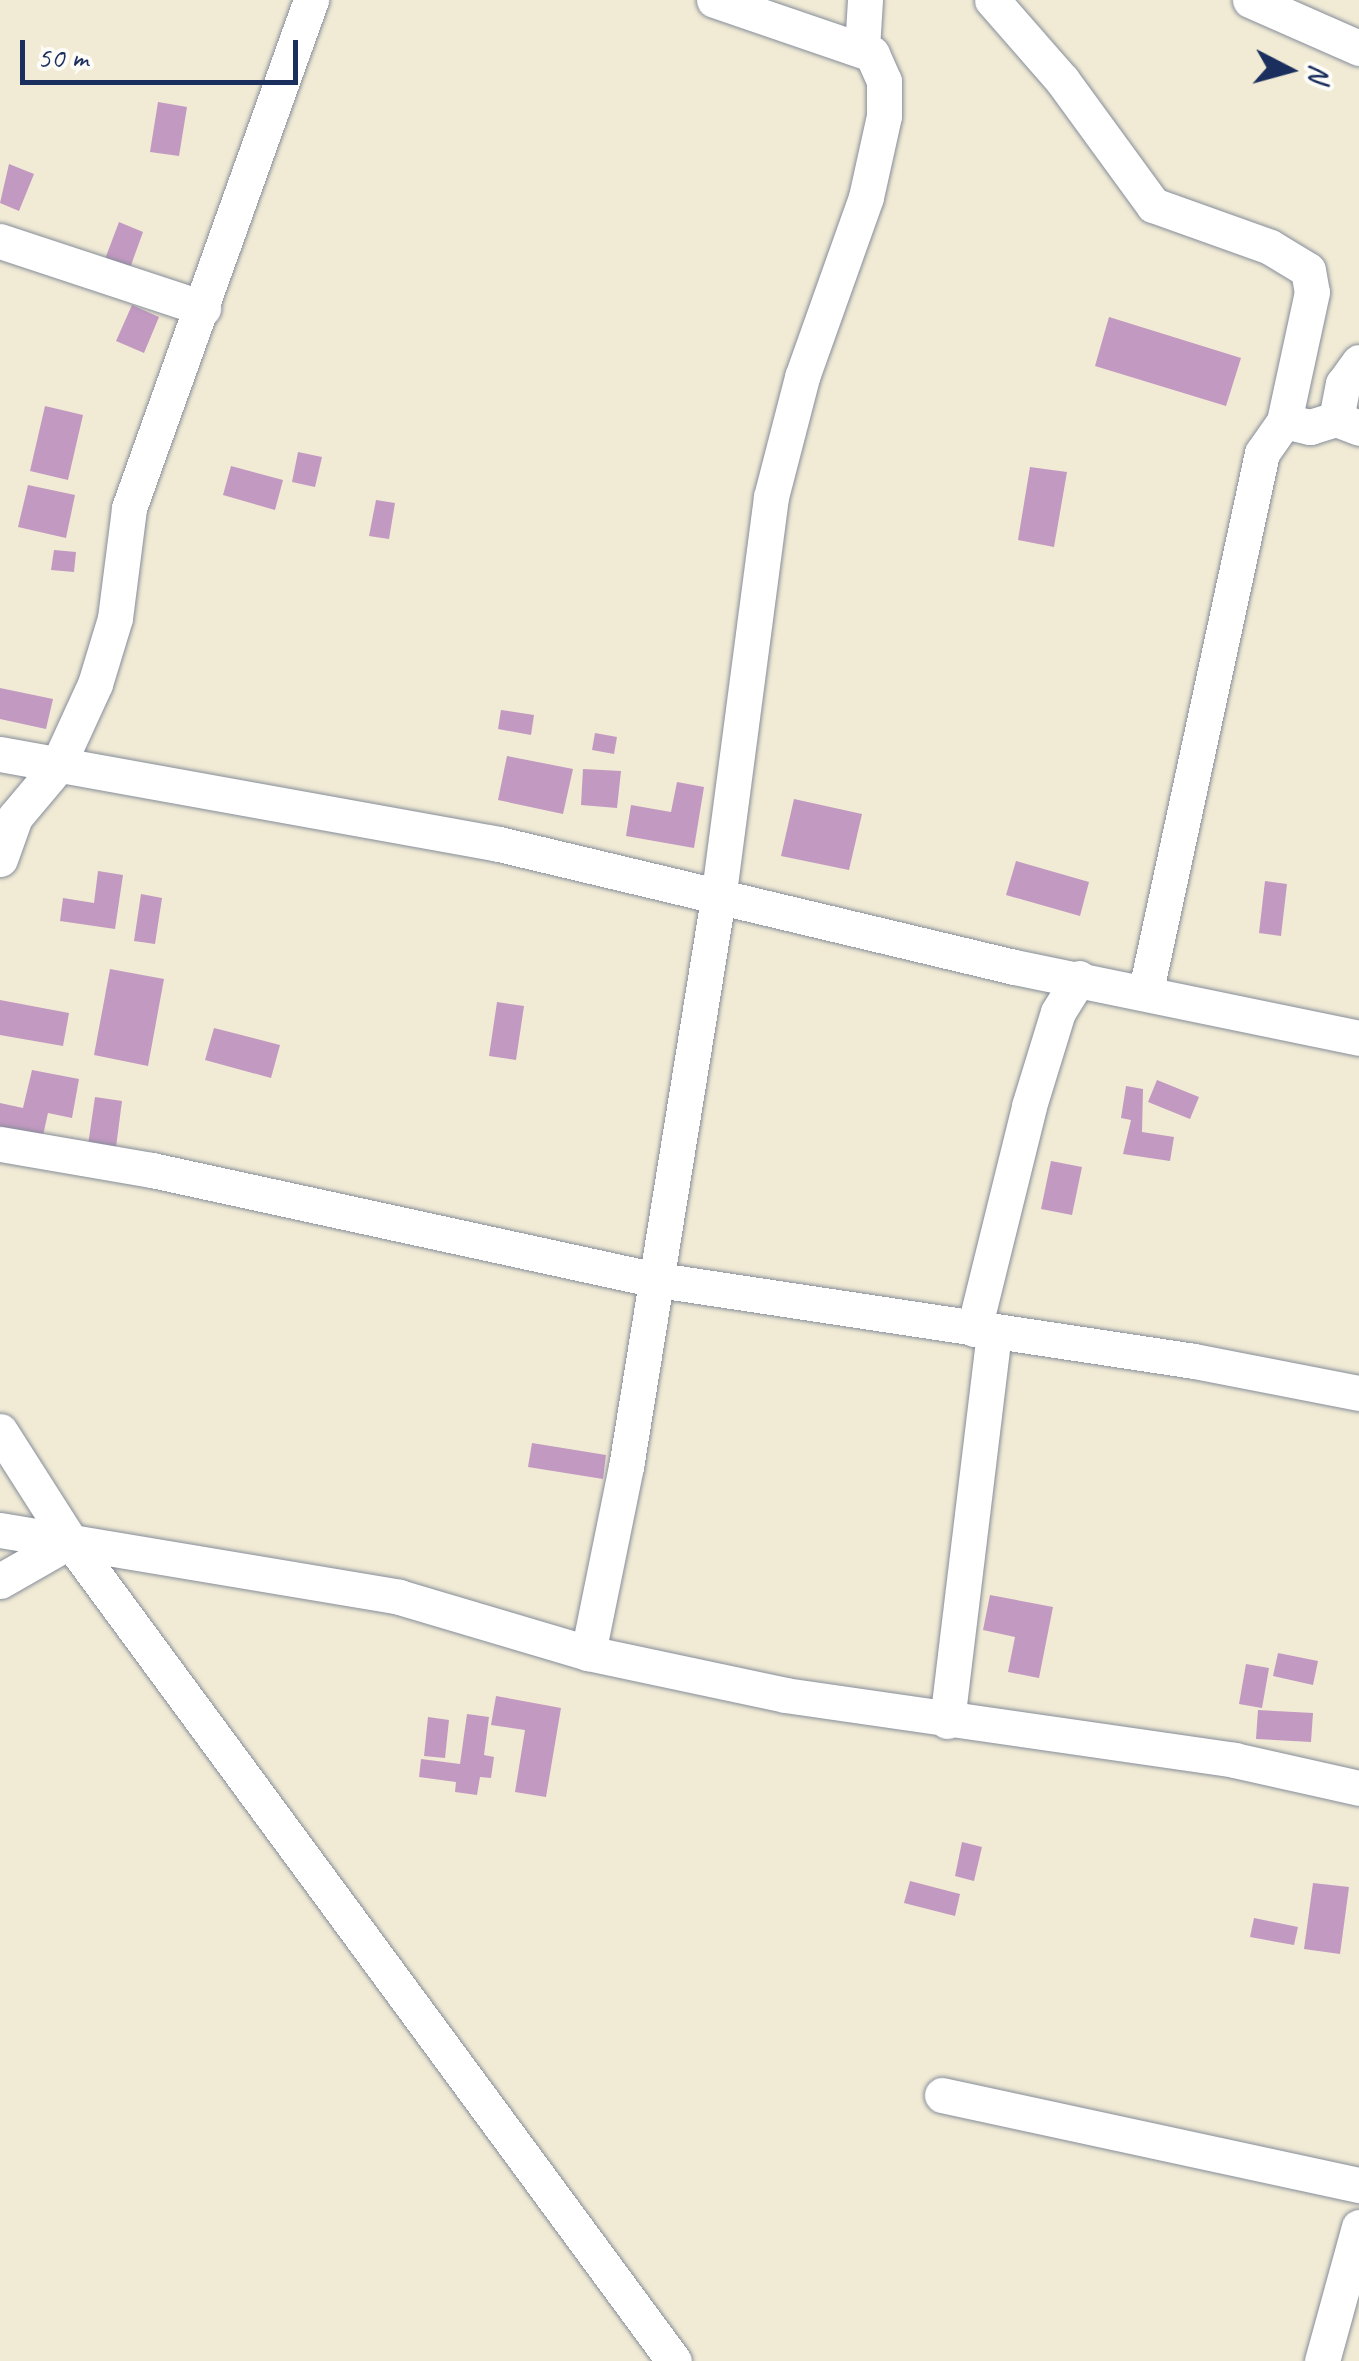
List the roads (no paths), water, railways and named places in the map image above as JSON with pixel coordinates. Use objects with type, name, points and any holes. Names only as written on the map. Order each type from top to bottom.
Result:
[{"type":"street","points":[[0,859],[15,817],[57,767],[107,651],[129,508],[312,0]]},
{"type":"street","points":[[588,1653],[626,1467],[652,1280],[719,892],[771,497],[798,392],[866,196],[884,116],[884,81],[876,60],[862,48],[714,0]]},
{"type":"street","points":[[862,48],[866,0]]},
{"type":"street","points":[[992,0],[1062,80],[1153,205],[1270,247],[1308,270],[1312,292],[1284,421],[1262,453],[1146,990]]},
{"type":"street","points":[[1250,0],[1359,48]]},
{"type":"street","points":[[0,242],[203,308]]},
{"type":"street","points":[[1284,421],[1310,427],[1348,423],[1342,384],[1359,362]]},
{"type":"street","points":[[0,754],[499,844],[1079,978],[1359,1038]]},
{"type":"street","points":[[947,1721],[984,1331],[1029,1106],[1058,1012],[1079,978]]},
{"type":"street","points":[[0,1144],[152,1170],[652,1280],[1359,1393]]},
{"type":"street","points":[[0,1431],[70,1540],[668,2352],[700,2361]]},
{"type":"street","points":[[0,1530],[398,1597],[588,1653],[947,1721],[1234,1760],[1359,1788]]},
{"type":"street","points":[[0,1581],[70,1540]]},
{"type":"street","points":[[942,2095],[1359,2185]]},
{"type":"street","points":[[1322,2361],[1359,2227]]}]
